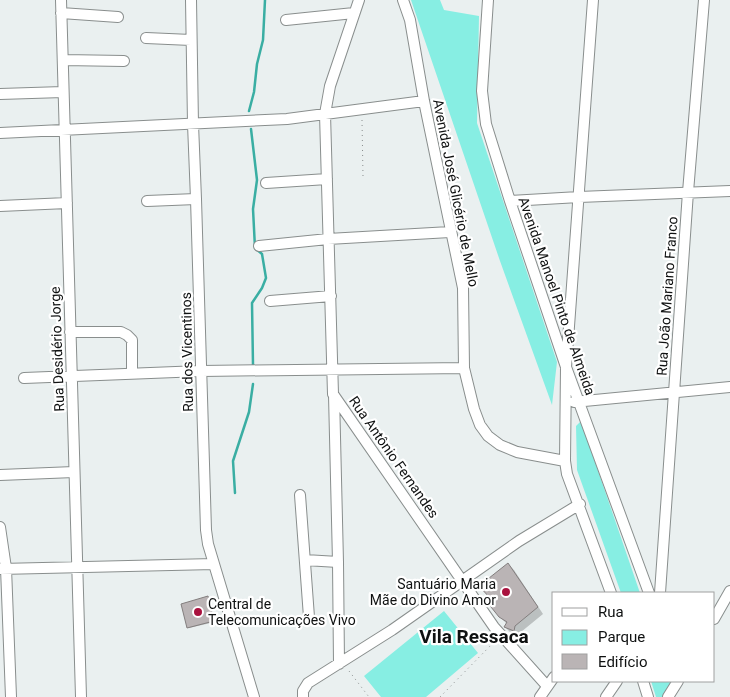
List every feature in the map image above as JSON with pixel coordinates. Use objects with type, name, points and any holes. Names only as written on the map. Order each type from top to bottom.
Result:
[{"type":"street","name":"Rua Desidério Jorge","points":[[61,0],[80,697]]},
{"type":"street","name":"Rua dos Vicentinos","points":[[191,0],[193,124],[206,530],[208,544],[254,697]]},
{"type":"street","name":"Rua Antônio Fernandes","points":[[359,0],[330,86],[325,114],[334,394],[501,636],[551,682]]},
{"type":"street","name":"Avenida José Glicério de Mello","points":[[403,0],[410,20],[424,101],[463,288],[464,368],[474,409],[480,425],[488,436],[500,445],[517,452],[565,461]]},
{"type":"street","name":"Avenida Manoel Pinto de Almeida","points":[[488,0],[482,91],[486,124],[566,367],[649,592]]},
{"type":"street","points":[[592,0],[566,367],[565,461],[611,592]]},
{"type":"street","name":"Rua João Mariano Franco","points":[[660,592],[688,192],[704,0]]},
{"type":"street","points":[[61,13],[118,16]]},
{"type":"street","points":[[286,20],[354,13]]},
{"type":"street","points":[[146,38],[191,40]]},
{"type":"street","points":[[63,60],[124,61]]},
{"type":"street","points":[[0,94],[63,92]]},
{"type":"street","points":[[0,133],[287,119],[424,101]]},
{"type":"street","points":[[266,183],[327,179]]},
{"type":"street","points":[[510,201],[730,191]]},
{"type":"street","points":[[147,201],[196,199]]},
{"type":"street","points":[[0,206],[67,203]]},
{"type":"street","points":[[259,246],[328,239],[450,232]]},
{"type":"street","points":[[270,301],[331,296]]},
{"type":"street","points":[[70,332],[121,332],[127,334],[132,340],[132,374]]},
{"type":"street","points":[[24,378],[201,371],[464,368]]},
{"type":"street","points":[[565,402],[730,387]]},
{"type":"street","points":[[334,394],[339,664]]},
{"type":"street","points":[[0,475],[74,472]]},
{"type":"street","points":[[300,495],[309,617]]},
{"type":"street","points":[[303,697],[302,691],[308,683],[392,630],[519,541],[580,504]]},
{"type":"street","points":[[0,527],[11,697]]},
{"type":"street","points":[[305,560],[338,562]]},
{"type":"street","points":[[3,568],[214,564]]},
{"type":"street","points":[[715,617],[730,591]]},
{"type":"street","points":[[540,697],[551,682]]},
{"type":"street","points":[[606,697],[616,682]]},
{"type":"street","points":[[643,682],[648,697]]},
{"type":"street","points":[[668,697],[677,682]]},
{"type":"path","points":[[362,109],[363,177]]},
{"type":"path","points":[[440,697],[501,636]]},
{"type":"path","points":[[349,671],[369,697]]},
{"type":"green space","points":[[411,0],[440,0],[444,10],[479,16],[477,123],[557,362],[552,405],[500,261]]},
{"type":"green space","points":[[581,421],[640,592],[621,592],[577,470],[576,426]]},
{"type":"green space","points":[[444,611],[478,653],[426,697],[381,697],[364,676]]},
{"type":"green space","points":[[651,682],[670,682],[664,697],[656,697]]},
{"type":"building","name":"Santuário Maria Mãe do Divino Amor","points":[[508,563],[538,607],[515,626],[514,631],[504,627],[507,622],[499,617],[487,602],[490,598],[479,586]]},
{"type":"building","name":"Central de Telecomunicações Vivo","points":[[208,596],[214,621],[187,628],[181,604]]},
{"type":"waterway","points":[[249,111],[263,40],[265,0]]},
{"type":"waterway","points":[[251,129],[257,180],[253,209],[255,248],[262,254],[266,278],[252,303],[253,365]]},
{"type":"waterway","points":[[235,493],[233,461],[249,412],[253,384]]},
{"type":"place","name":"Santuário Maria Mãe do Divino Amor","points":[[506,592]]},
{"type":"place","name":"Central de Telecomunicações Vivo","points":[[198,612]]},
{"type":"district","name":"Vila Ressaca","points":[[474,636]]}]
